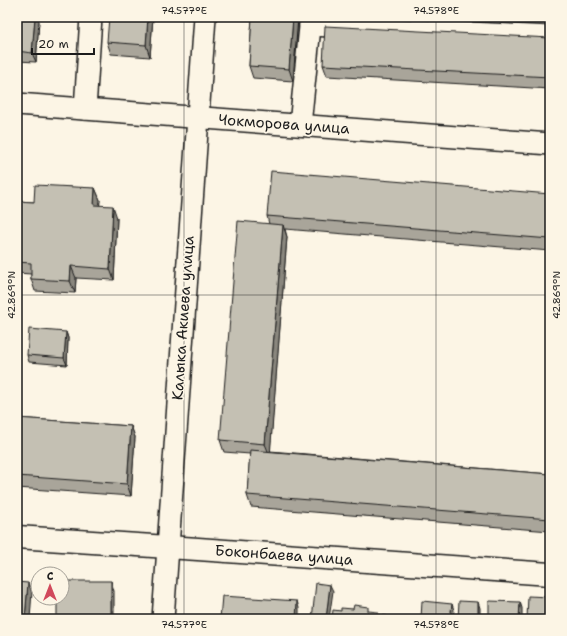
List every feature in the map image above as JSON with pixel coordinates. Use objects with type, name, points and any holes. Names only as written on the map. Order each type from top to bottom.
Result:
[{"type":"main road","name":"Боконбаева улица","points":[[17,538],[550,574]]},
{"type":"street","points":[[85,109],[91,17]]},
{"type":"street","name":"Калыка Акиева улица","points":[[163,619],[205,17]]},
{"type":"street","points":[[300,125],[310,21],[550,37]]},
{"type":"street","name":"Чокморова улица","points":[[17,104],[550,144]]},
{"type":"building","points":[[17,17],[35,17],[32,53],[17,51]]},
{"type":"building","points":[[109,17],[148,17],[146,45],[107,42]]},
{"type":"building","points":[[252,17],[293,17],[289,69],[249,66]]},
{"type":"building","points":[[325,26],[550,38],[550,77],[323,65]]},
{"type":"building","points":[[271,171],[550,194],[550,239],[267,216]]},
{"type":"building","points":[[35,185],[95,188],[94,205],[113,206],[110,269],[71,266],[70,281],[31,279],[31,263],[17,262],[17,201],[34,202]]},
{"type":"building","points":[[238,221],[283,225],[265,444],[220,440]]},
{"type":"building","points":[[29,329],[66,332],[64,358],[27,355]]},
{"type":"building","points":[[17,418],[131,426],[127,484],[17,476]]},
{"type":"building","points":[[250,450],[550,474],[550,519],[247,495]]},
{"type":"building","points":[[70,581],[111,581],[111,619],[57,619],[57,606],[70,606]]},
{"type":"building","points":[[17,582],[28,583],[25,619],[17,619]]},
{"type":"building","points":[[316,583],[330,585],[326,619],[312,619]]},
{"type":"building","points":[[222,596],[297,601],[296,619],[220,619]]},
{"type":"building","points":[[528,596],[550,597],[550,619],[527,619]]},
{"type":"building","points":[[422,601],[452,604],[450,619],[421,619]]},
{"type":"building","points":[[459,601],[478,602],[478,619],[458,619]]},
{"type":"building","points":[[489,601],[520,602],[519,619],[489,619]]},
{"type":"building","points":[[354,605],[368,607],[368,611],[378,612],[378,615],[387,616],[386,619],[332,619],[333,610],[341,611],[341,608],[353,609]]}]
